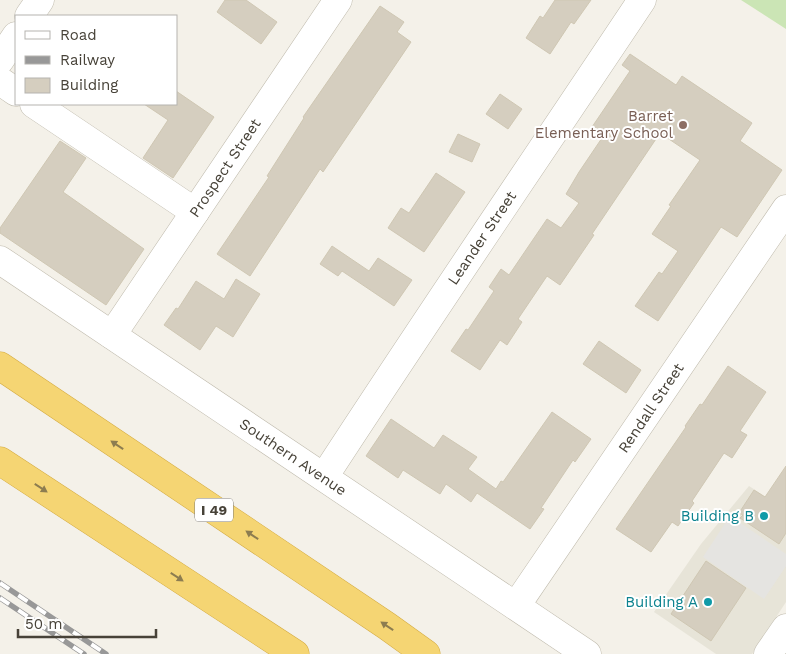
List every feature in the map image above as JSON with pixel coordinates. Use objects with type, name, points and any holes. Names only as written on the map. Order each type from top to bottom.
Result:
[{"type":"highway","name":"I 49","points":[[0,366],[426,654]]},
{"type":"highway","points":[[0,462],[295,654]]},
{"type":"street","points":[[30,15],[40,0]]},
{"type":"street","name":"Prospect Street","points":[[112,335],[338,0]]},
{"type":"street","name":"Leander Street","points":[[324,477],[415,337],[642,0]]},
{"type":"street","points":[[0,60],[15,38]]},
{"type":"street","points":[[0,81],[15,91]]},
{"type":"street","points":[[35,105],[195,212]]},
{"type":"street","name":"Rendall Street","points":[[516,606],[786,210]]},
{"type":"street","name":"Southern Avenue","points":[[0,260],[587,654]]},
{"type":"street","points":[[768,654],[786,628]]},
{"type":"shaded area","points":[[749,486],[786,510],[786,602],[752,654],[716,654],[654,612],[701,544]]},
{"type":"shaded area","points":[[730,516],[786,554],[786,566],[764,599],[703,557]]},
{"type":"green space","points":[[741,0],[786,0],[786,29]]},
{"type":"building","points":[[225,0],[246,0],[277,22],[261,44],[217,12]]},
{"type":"building","points":[[555,0],[591,0],[574,24],[571,22],[550,54],[526,38],[540,16],[543,18]]},
{"type":"building","points":[[380,6],[404,22],[397,32],[411,42],[323,172],[320,169],[250,276],[217,254],[269,177],[267,176],[303,117]]},
{"type":"building","points":[[630,54],[676,85],[682,76],[752,123],[740,141],[782,170],[737,237],[721,227],[658,321],[635,306],[659,272],[662,274],[678,251],[652,234],[671,206],[669,205],[700,160],[660,133],[560,285],[547,276],[518,319],[522,322],[507,345],[500,340],[480,370],[451,351],[466,329],[468,330],[494,291],[489,287],[501,269],[509,275],[547,219],[561,228],[579,203],[566,194],[604,135],[592,127],[630,71],[622,65]]},
{"type":"building","points":[[178,92],[214,117],[173,178],[143,158],[168,120],[146,105],[178,105]]},
{"type":"building","points":[[500,94],[522,109],[508,129],[486,114]]},
{"type":"building","points":[[458,134],[480,144],[472,162],[449,152]]},
{"type":"building","points":[[60,141],[86,158],[63,192],[144,249],[106,305],[0,233],[0,228]]},
{"type":"building","points":[[436,173],[465,192],[424,252],[388,228],[401,208],[409,213]]},
{"type":"building","points":[[332,246],[369,271],[378,258],[412,280],[394,306],[342,271],[338,276],[320,264]]},
{"type":"building","points":[[236,279],[260,294],[233,337],[216,326],[200,350],[164,325],[176,308],[178,309],[196,281],[224,299]]},
{"type":"building","points":[[599,341],[641,370],[626,393],[583,364]]},
{"type":"building","points":[[728,366],[766,392],[740,431],[747,435],[732,458],[724,453],[678,526],[672,522],[651,552],[616,529],[700,404],[702,405]]},
{"type":"building","points":[[552,412],[591,439],[575,462],[573,460],[541,508],[544,509],[530,529],[477,493],[471,502],[446,484],[440,494],[403,470],[398,478],[366,456],[391,419],[434,448],[443,435],[477,457],[468,469],[496,489],[501,481],[503,482]]},
{"type":"building","name":"Building B","points":[[786,466],[786,533],[779,544],[740,518],[743,515],[739,513],[754,490],[765,497]]},
{"type":"building","name":"Building A","points":[[706,561],[746,588],[711,641],[671,614]]},
{"type":"railway","points":[[0,583],[106,654]]},
{"type":"railway","points":[[0,598],[84,654]]},
{"type":"place","name":"Barret Elementary School","points":[[683,125]]},
{"type":"place","name":"Building B","points":[[764,516]]},
{"type":"place","name":"Building A","points":[[708,602]]}]
